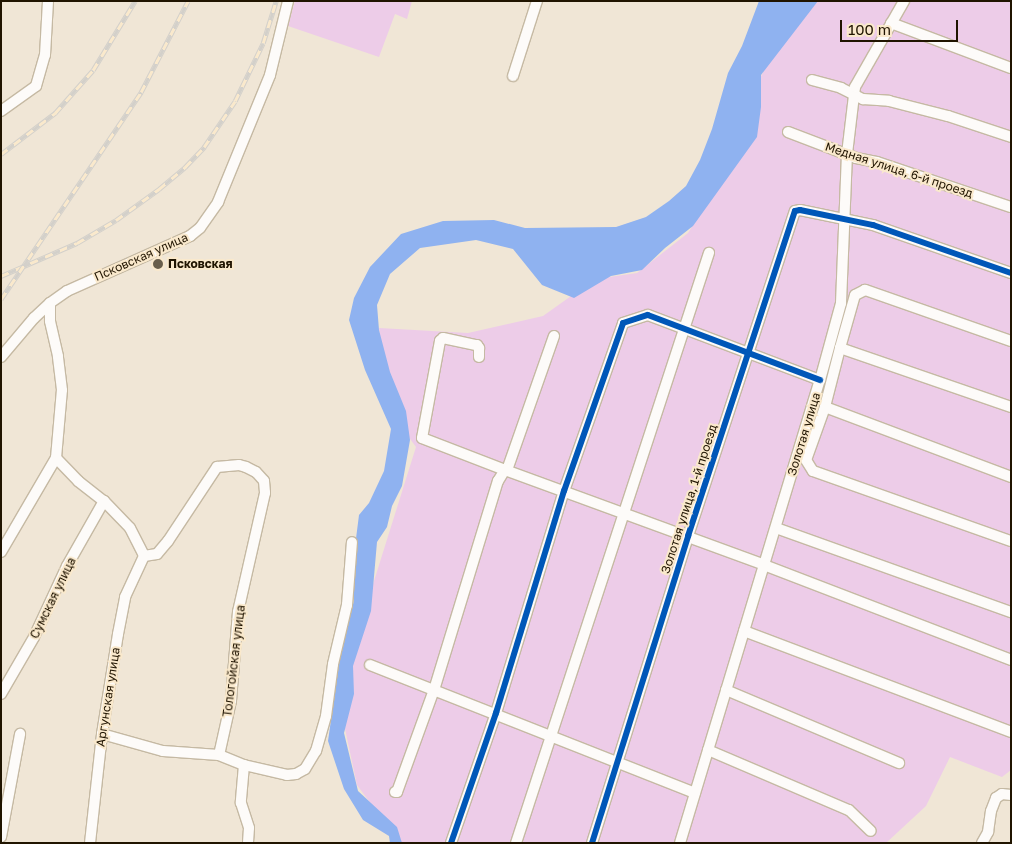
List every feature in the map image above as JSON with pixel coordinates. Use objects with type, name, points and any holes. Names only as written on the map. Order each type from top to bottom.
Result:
[{"type":"street","points":[[1,110],[36,86],[45,55],[48,1]]},
{"type":"street","name":"Псковская улица","points":[[1,357],[50,303],[88,280],[190,236],[200,228],[218,202],[270,75],[288,1]]},
{"type":"street","points":[[513,76],[537,1]]},
{"type":"street","name":"Золотая улица","points":[[680,843],[815,399],[841,302],[847,154],[857,80],[904,1]]},
{"type":"street","points":[[890,22],[1011,68]]},
{"type":"street","points":[[812,80],[854,93],[863,99],[889,101],[948,116],[1011,137]]},
{"type":"street","name":"Медная улица, 6-й проезд","points":[[788,132],[847,154],[1011,207]]},
{"type":"street","name":"Золотая улица, 1-й проезд","points":[[592,843],[688,536],[795,212],[800,210],[844,220]]},
{"type":"street","points":[[844,220],[874,225],[1011,274]]},
{"type":"street","points":[[516,843],[709,253]]},
{"type":"street","points":[[1011,341],[865,290],[855,295],[826,405],[806,460],[813,471],[1011,542]]},
{"type":"street","points":[[1,552],[56,458],[62,390],[58,356],[50,322],[50,303]]},
{"type":"street","points":[[451,843],[496,713],[564,491],[623,324],[648,315],[820,380]]},
{"type":"street","points":[[395,792],[397,792],[434,690],[498,481],[508,467],[554,336]]},
{"type":"street","points":[[479,357],[477,345],[449,338],[443,338],[440,341],[422,438],[688,536],[1011,660]]},
{"type":"street","points":[[840,348],[1011,407]]},
{"type":"street","points":[[815,399],[826,405],[1011,477]]},
{"type":"street","points":[[56,458],[78,481],[104,501],[130,528],[144,556]]},
{"type":"street","name":"Тологойская улица","points":[[144,556],[157,554],[168,541],[217,467],[239,465],[251,470],[264,481],[266,493],[238,612],[231,701],[219,755]]},
{"type":"street","name":"Сумская улица","points":[[1,694],[34,637],[67,566],[104,501]]},
{"type":"street","points":[[776,528],[1011,612]]},
{"type":"street","points":[[102,734],[163,751],[219,755],[244,764],[287,775],[296,774],[305,769],[316,751],[326,716],[333,664],[347,605],[352,542]]},
{"type":"street","name":"Аргунская улица","points":[[90,843],[102,734],[126,597],[144,556]]},
{"type":"street","points":[[744,631],[1011,732]]},
{"type":"street","points":[[370,665],[496,713],[695,793]]},
{"type":"street","points":[[726,690],[898,762]]},
{"type":"street","points":[[1,837],[20,734]]},
{"type":"street","points":[[708,750],[849,810],[871,831]]},
{"type":"street","points":[[244,764],[241,803],[249,828],[248,843]]},
{"type":"street","points":[[982,843],[988,832],[991,811],[996,798],[1002,794],[1011,795]]},
{"type":"shaded area","points":[[295,1],[412,1],[407,19],[395,14],[379,57],[288,26]]},
{"type":"shaded area","points":[[812,1],[1011,1],[1011,770],[1002,777],[950,757],[926,806],[886,843],[400,843],[357,785],[345,729],[353,648],[416,447],[405,432],[383,369],[379,328],[468,333],[543,316],[595,279],[637,273],[688,233],[753,130],[756,86],[774,51]]},
{"type":"water","points":[[759,1],[818,1],[761,75],[761,107],[757,137],[693,226],[665,248],[642,270],[611,276],[574,298],[542,285],[513,249],[476,240],[420,248],[390,274],[377,305],[379,330],[390,372],[406,411],[410,440],[402,486],[392,506],[387,527],[377,542],[371,611],[353,666],[354,694],[344,733],[358,791],[397,827],[402,843],[390,843],[389,836],[363,820],[344,789],[328,741],[343,636],[354,601],[353,562],[359,515],[369,503],[384,471],[391,429],[365,370],[349,320],[354,298],[370,267],[401,234],[443,221],[494,220],[525,228],[616,227],[646,217],[669,201],[686,186],[700,160],[712,129],[728,73],[742,46]]},
{"type":"railway","points":[[1,154],[55,113],[93,70],[135,1]]},
{"type":"railway","points":[[1,299],[141,92],[188,1]]},
{"type":"railway","points":[[1,276],[77,243],[116,220],[159,189],[185,167],[204,147],[235,101],[263,43],[276,1]]},
{"type":"cycle path","points":[[592,843],[688,536],[795,211],[800,210],[873,225],[1011,273]]},
{"type":"cycle path","points":[[451,843],[496,713],[564,491],[623,323],[648,315],[820,380]]},
{"type":"place","name":"Псковская","points":[[158,264]]}]
